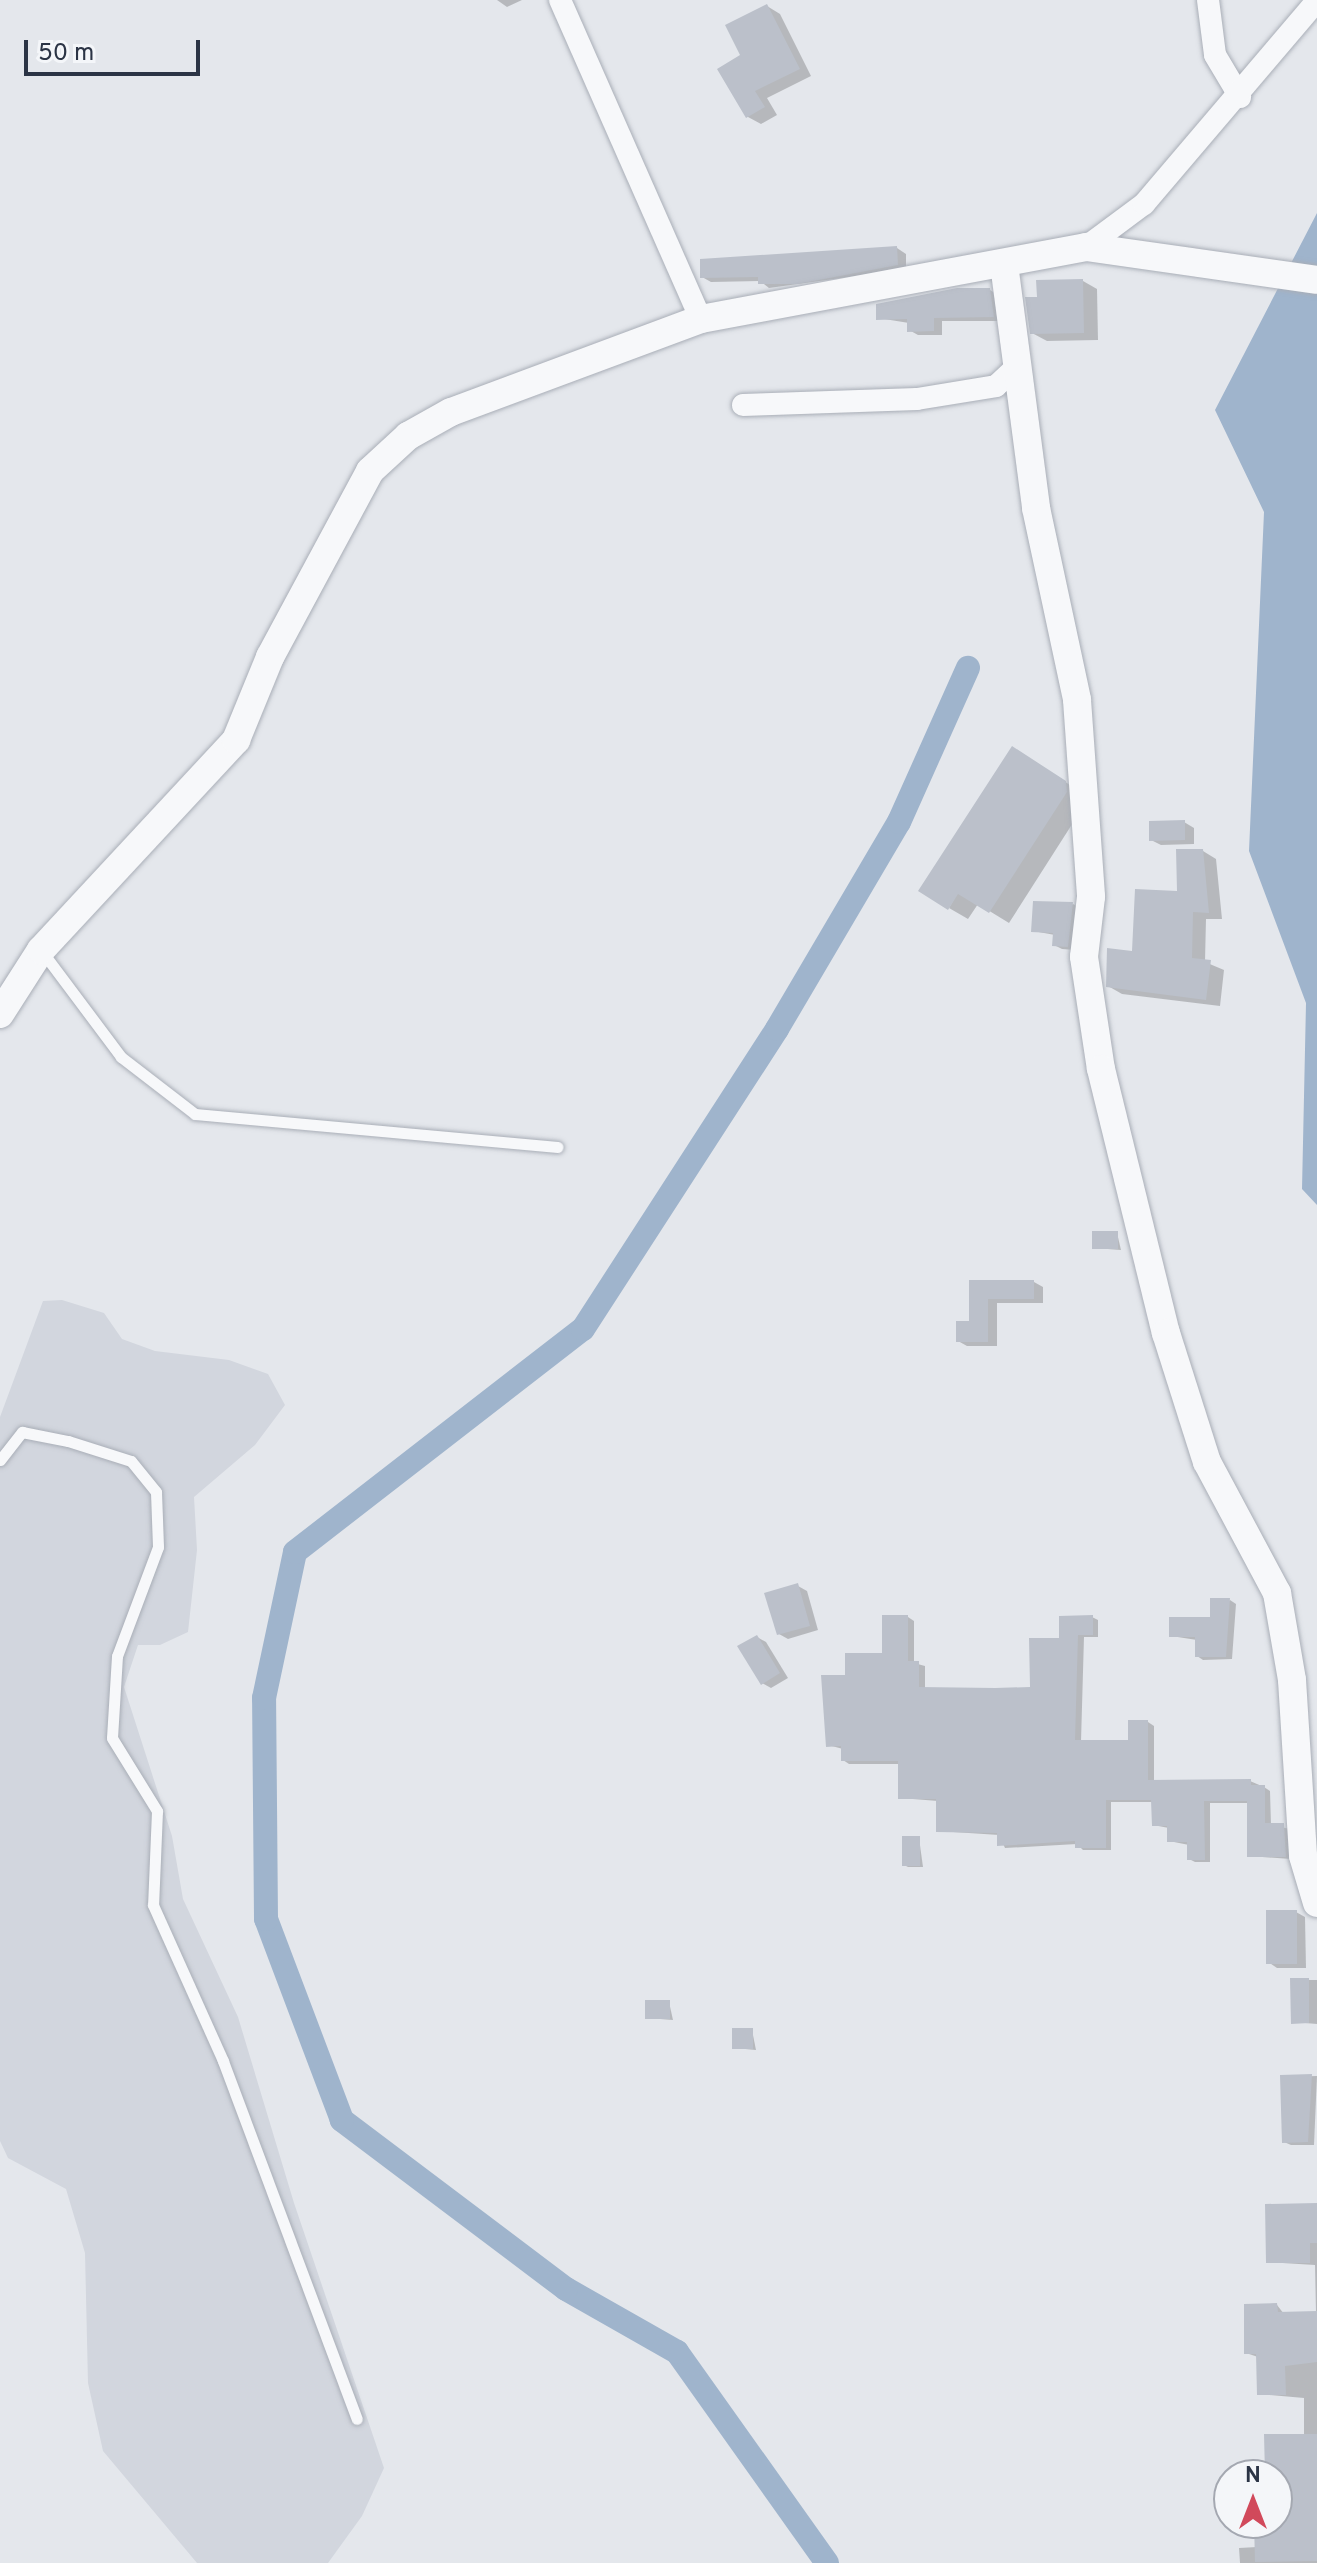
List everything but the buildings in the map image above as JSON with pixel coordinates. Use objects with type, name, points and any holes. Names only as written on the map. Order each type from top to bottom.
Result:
[{"type":"street","points":[[560,0],[701,319]]},
{"type":"street","points":[[1208,0],[1215,55],[1240,97]]},
{"type":"street","points":[[1086,247],[1144,204],[1240,97],[1317,1]]},
{"type":"street","points":[[0,1014],[41,950],[236,740],[270,657],[370,471],[408,436],[451,412],[701,319],[1086,247],[1317,280]]},
{"type":"street","points":[[1004,264],[1015,368],[1036,508],[1077,700],[1091,897],[1084,957],[1101,1069],[1166,1333],[1207,1462],[1277,1593],[1292,1680],[1303,1856],[1317,1903]]},
{"type":"street","points":[[743,405],[917,399],[996,386],[1015,368]]},
{"type":"lane","points":[[41,950],[121,1057],[195,1114],[557,1147]]},
{"type":"lane","points":[[0,1460],[22,1432],[68,1441],[131,1461],[156,1492],[158,1547],[117,1656],[112,1738],[157,1811],[153,1905],[223,2061],[357,2419]]},
{"type":"shaded area","points":[[62,1300],[104,1313],[122,1339],[155,1351],[229,1360],[268,1374],[285,1405],[255,1445],[194,1497],[197,1550],[188,1632],[160,1645],[138,1645],[124,1687],[172,1836],[183,1899],[238,2017],[294,2203],[384,2468],[362,2516],[328,2563],[197,2563],[103,2451],[88,2383],[85,2253],[66,2189],[8,2158],[0,2141],[0,1417],[43,1301]]},
{"type":"water","points":[[1317,213],[1317,1205],[1302,1189],[1306,1003],[1249,851],[1264,512],[1215,410]]},
{"type":"waterway","points":[[827,2563],[677,2352],[566,2289],[342,2120],[266,1919],[264,1698],[295,1552],[583,1329],[777,1029],[899,822],[968,668]]}]
